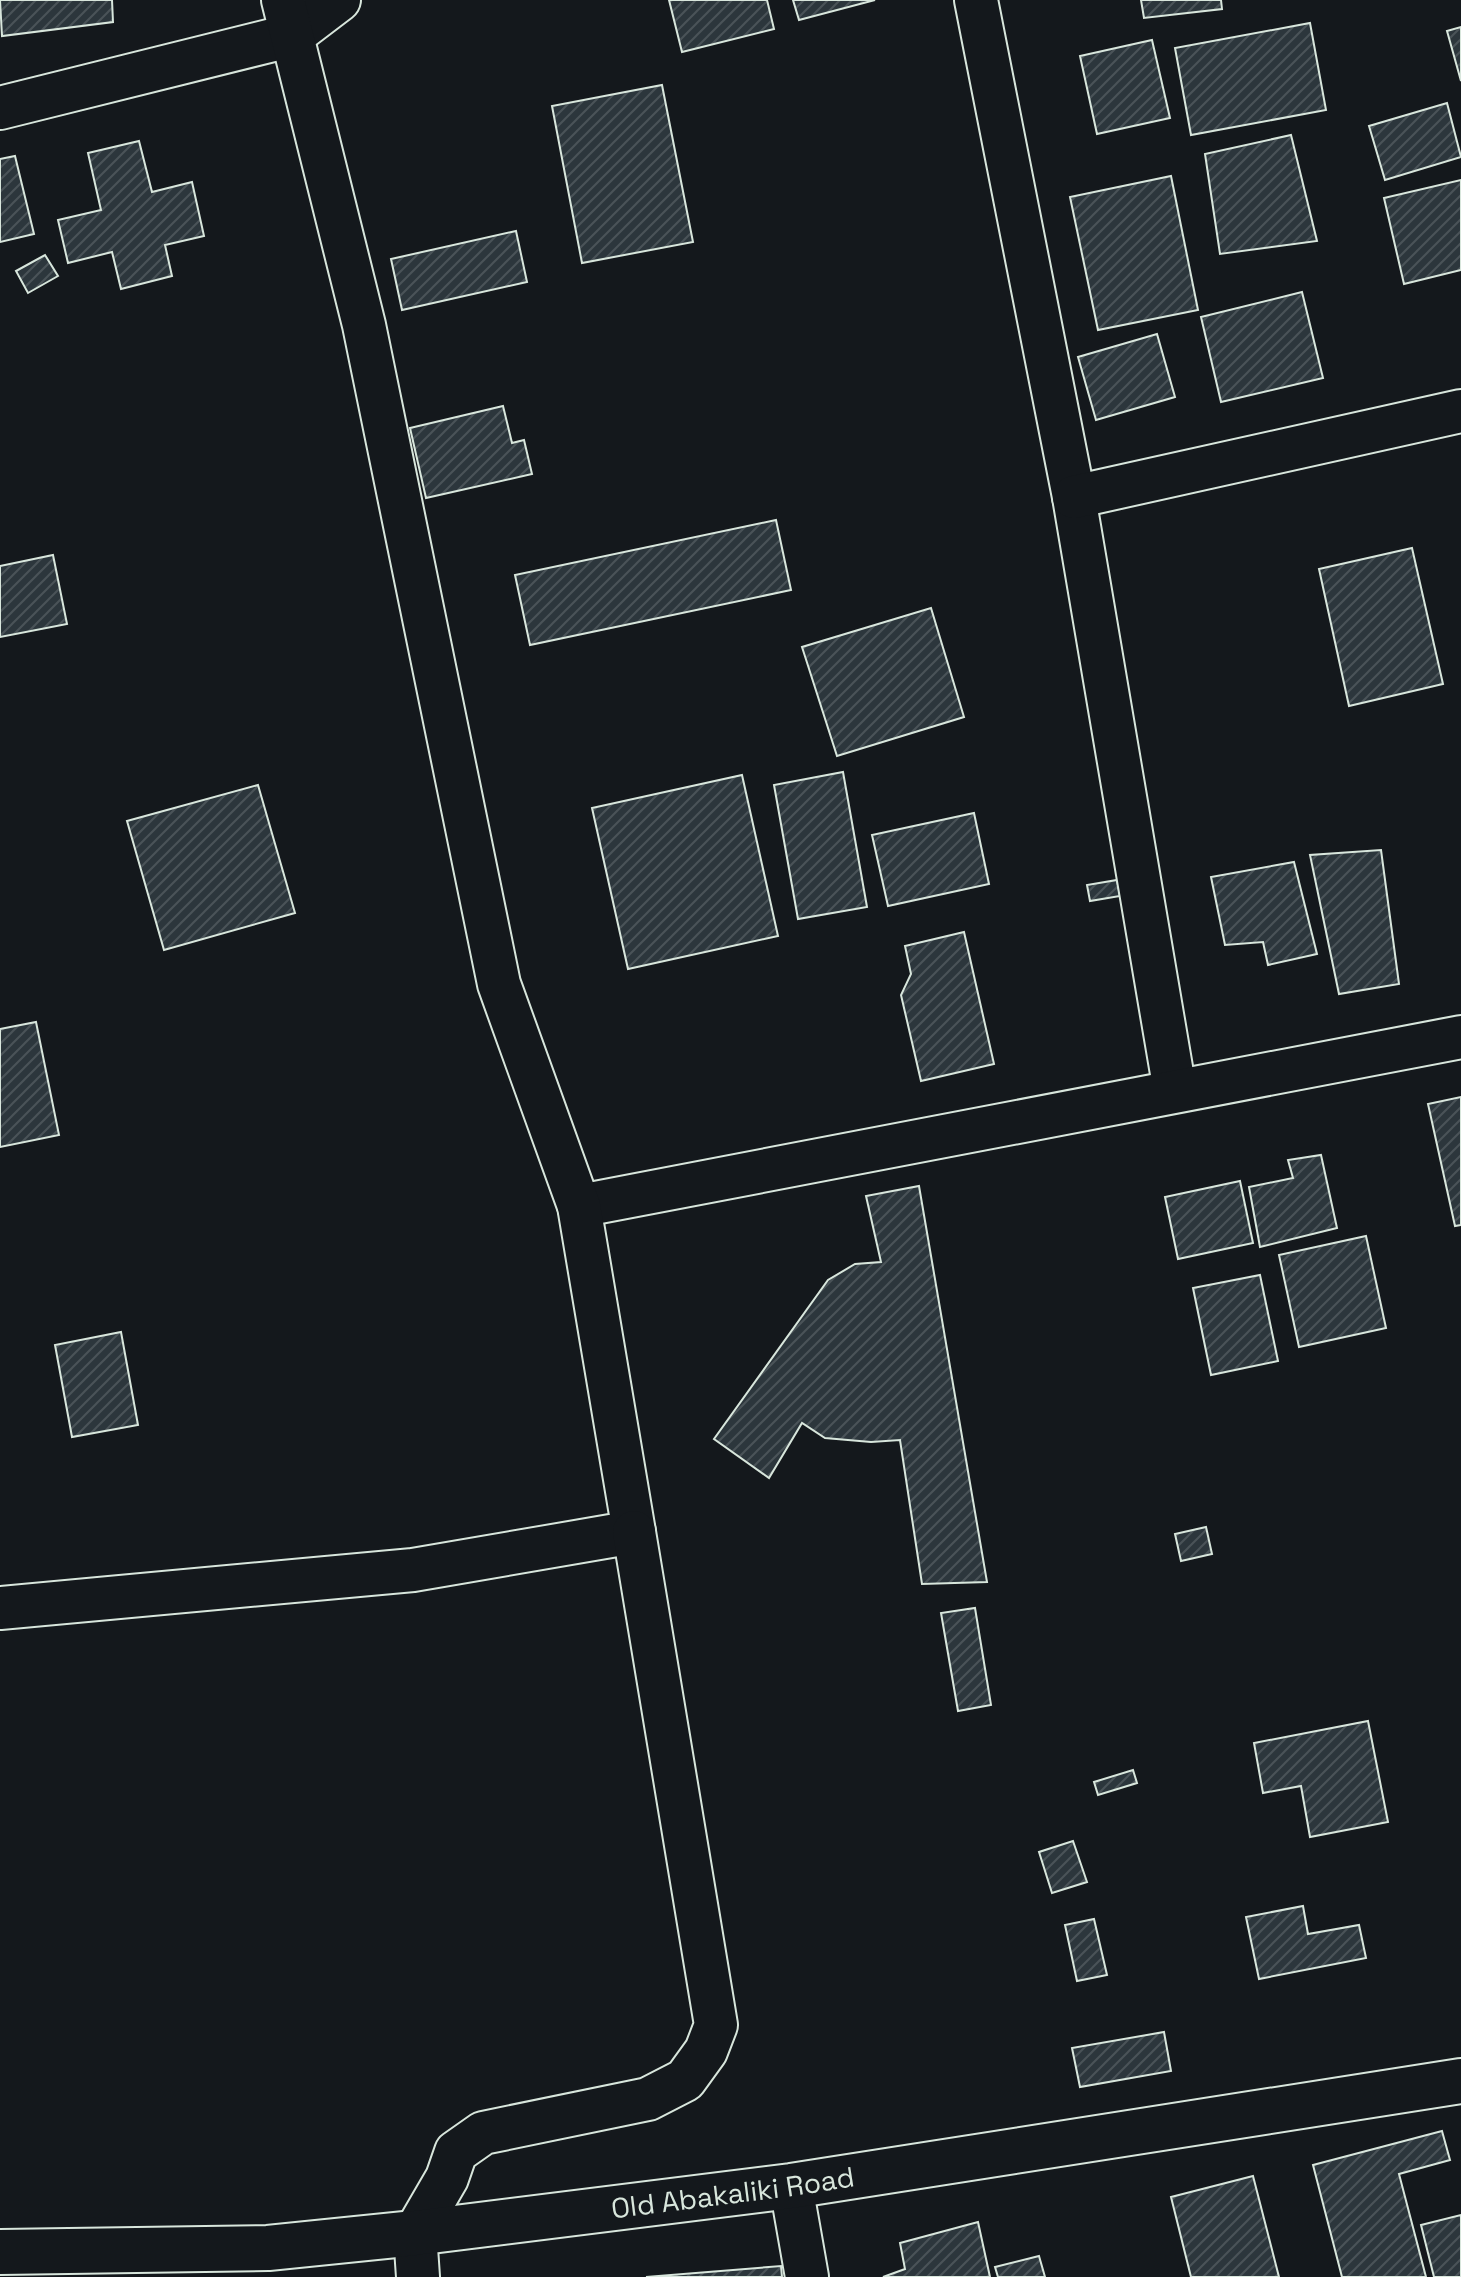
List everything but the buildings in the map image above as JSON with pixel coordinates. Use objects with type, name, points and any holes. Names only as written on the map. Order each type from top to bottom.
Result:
[{"type":"main road","name":"Old Abakaliki Road","points":[[0,2252],[268,2248],[415,2233],[791,2186],[1461,2081]]},
{"type":"street","points":[[0,108],[339,0]]},
{"type":"street","points":[[976,0],[1074,497],[1175,1091]]},
{"type":"street","points":[[288,18],[364,325],[499,984],[579,1206],[716,2025],[706,2051],[685,2080],[648,2099],[483,2133],[456,2152],[447,2178],[415,2233],[418,2277]]},
{"type":"street","points":[[1074,497],[1461,411]]},
{"type":"street","points":[[579,1206],[1461,1037]]},
{"type":"street","points":[[0,1608],[413,1570],[634,1532]]},
{"type":"street","points":[[791,2186],[807,2277]]}]
